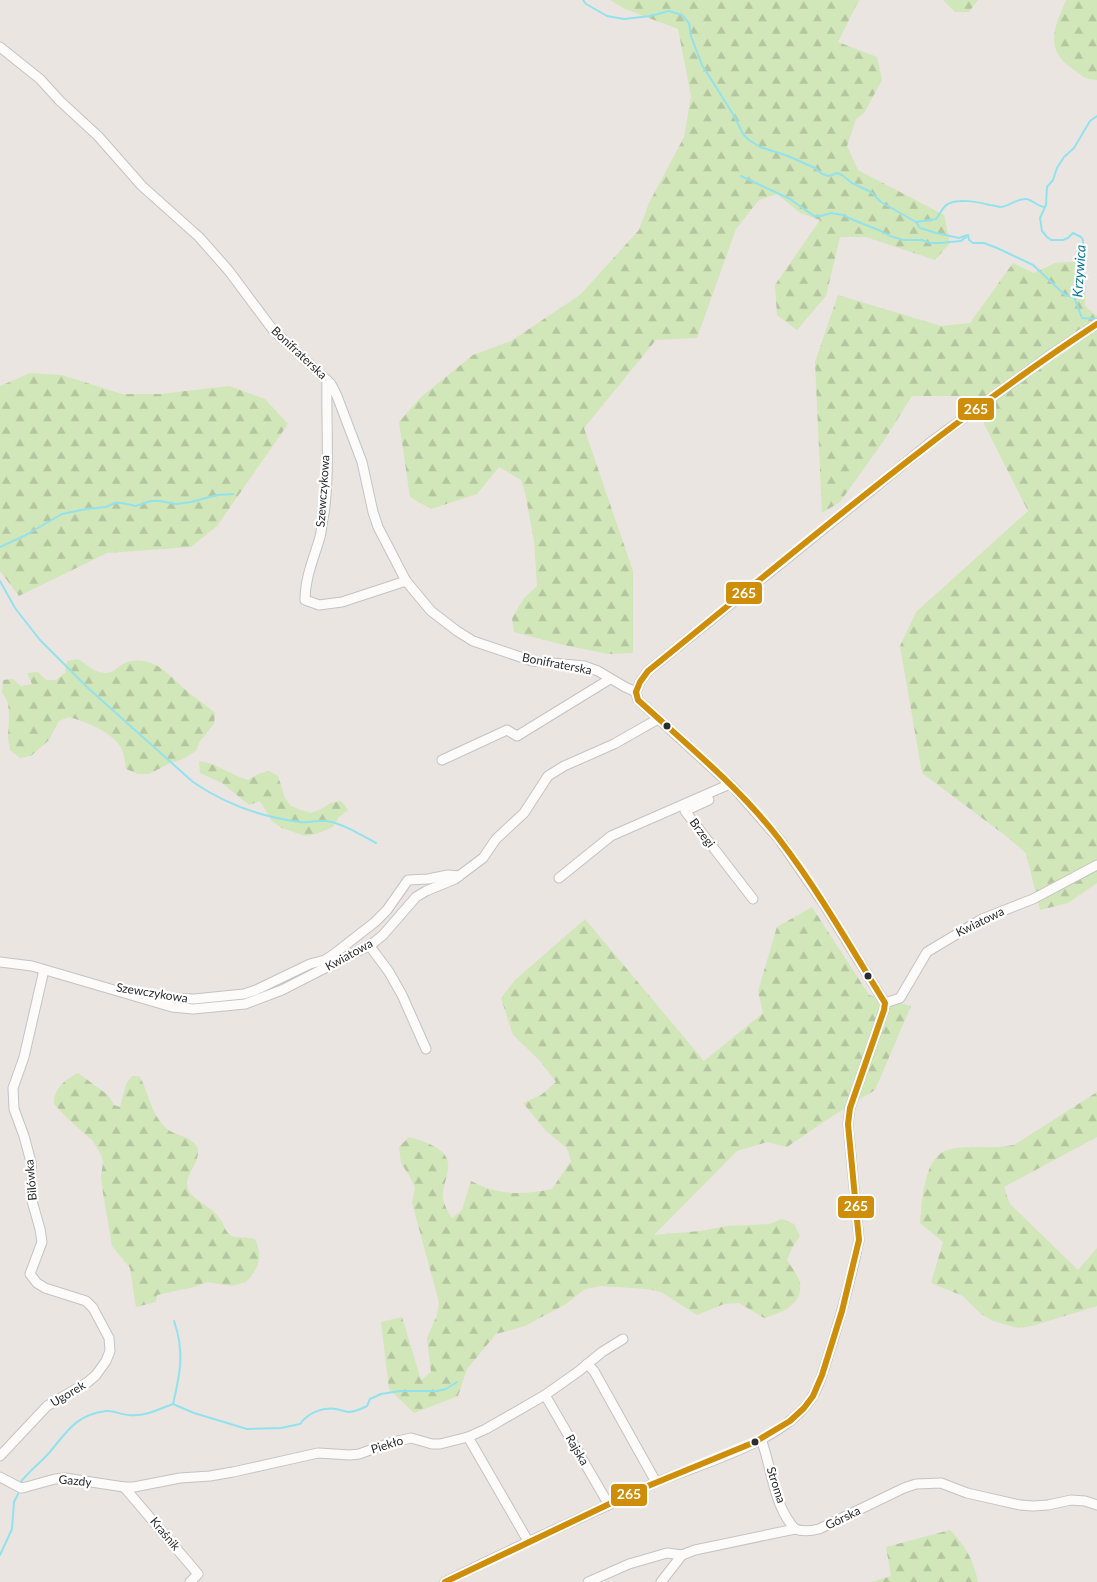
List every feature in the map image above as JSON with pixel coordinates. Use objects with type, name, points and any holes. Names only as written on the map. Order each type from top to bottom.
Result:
[{"type":"street","name":"Bonifraterska","points":[[0,47],[40,79],[60,101],[98,136],[142,186],[199,237],[229,271],[273,330],[331,384],[362,462],[378,526],[406,581],[431,611],[473,641],[532,661],[584,666],[598,671],[636,692]]},
{"type":"street","points":[[445,1582],[528,1541],[656,1482],[707,1464],[761,1439],[787,1424],[804,1408],[820,1380],[843,1309],[859,1240],[848,1124],[850,1108],[885,1003],[824,904],[779,839],[732,786],[638,700],[636,692],[640,682],[648,671],[931,442],[1097,324]]},
{"type":"street","name":"Szewczykowa","points":[[326,380],[326,484],[324,512],[320,536],[309,571],[304,600],[319,605],[342,602],[406,581]]},
{"type":"street","points":[[442,760],[507,730],[517,736],[610,679]]},
{"type":"street","name":"Kwiatowa","points":[[0,962],[32,966],[172,1007],[193,1009],[245,1004],[282,990],[383,936],[416,897],[459,876],[482,858],[496,838],[524,813],[548,776],[564,766],[614,744],[658,719]]},
{"type":"street","points":[[559,878],[611,836],[732,786]]},
{"type":"street","name":"Brzegi","points":[[732,786],[685,811],[753,899]]},
{"type":"street","name":"Kwiatowa","points":[[885,1003],[900,998],[927,952],[982,920],[1033,899],[1097,866]]},
{"type":"street","name":"Szewczykowa","points":[[94,984],[172,998],[190,999],[244,994],[334,954],[375,922],[387,910],[408,880],[448,875],[459,876]]},
{"type":"street","points":[[369,945],[389,972],[402,995],[426,1049]]},
{"type":"street","name":"Bilówka","points":[[44,970],[24,1058],[12,1088],[14,1109],[31,1162],[32,1201],[42,1242],[30,1274],[37,1283],[45,1288],[86,1301],[93,1308],[109,1338],[110,1351]]},
{"type":"street","name":"Piekło","points":[[124,1487],[233,1472],[318,1453],[359,1454],[411,1438],[432,1444],[440,1444],[468,1437],[486,1429],[545,1394],[602,1352],[624,1339]]},
{"type":"street","name":"Ugorek","points":[[0,1456],[47,1406],[88,1382],[106,1361],[110,1351]]},
{"type":"street","points":[[587,1364],[594,1371],[656,1482]]},
{"type":"street","name":"Rajska","points":[[545,1394],[609,1505]]},
{"type":"street","points":[[468,1437],[528,1541]]},
{"type":"street","name":"Stroma","points":[[761,1439],[772,1481],[790,1523],[795,1529]]},
{"type":"street","name":"Gazdy","points":[[0,1477],[21,1488],[65,1478],[124,1487]]},
{"type":"street","name":"Górska","points":[[588,1582],[629,1564],[667,1553],[682,1555],[695,1550],[795,1529],[806,1531],[819,1529],[916,1484],[941,1483],[967,1493],[1020,1505],[1048,1506],[1070,1500],[1085,1501],[1097,1506]]},
{"type":"street","name":"Kraśnik","points":[[124,1487],[198,1574],[190,1582]]},
{"type":"street","points":[[661,1582],[682,1555]]},
{"type":"green space","points":[[610,0],[859,0],[838,42],[877,57],[882,80],[864,113],[856,119],[847,146],[858,170],[944,215],[950,243],[935,260],[866,237],[840,237],[826,296],[797,330],[777,315],[775,285],[820,220],[800,213],[777,194],[759,200],[736,229],[697,338],[656,340],[584,428],[633,571],[633,653],[608,654],[514,632],[512,618],[524,598],[537,586],[534,541],[521,480],[499,467],[477,494],[431,509],[410,497],[399,422],[421,397],[473,355],[511,341],[580,295],[639,230],[649,203],[684,137],[691,96],[678,29],[625,9]]},
{"type":"green space","points":[[943,0],[978,0],[969,12],[955,12]]},
{"type":"green space","points":[[1066,0],[1097,0],[1097,80],[1082,76],[1058,54],[1054,37],[1055,28]]},
{"type":"green space","points":[[1081,261],[1086,279],[1085,306],[1097,316],[1097,883],[1068,903],[1040,910],[1026,853],[922,773],[900,646],[916,612],[1028,511],[970,396],[912,396],[885,439],[840,502],[822,513],[815,362],[838,295],[941,326],[970,323],[1013,263],[1034,273],[1055,263]]},
{"type":"green space","points":[[30,373],[62,375],[122,394],[160,394],[229,386],[265,399],[288,424],[217,526],[191,547],[107,553],[19,596],[0,571],[0,386]]},
{"type":"green space","points":[[78,659],[101,673],[111,672],[122,664],[137,660],[151,663],[168,674],[191,695],[209,707],[215,713],[214,724],[200,741],[196,751],[149,774],[138,774],[126,769],[122,751],[116,741],[97,728],[69,717],[59,721],[49,740],[31,756],[20,758],[10,750],[8,703],[2,692],[3,680],[13,679],[21,686],[32,684],[27,673],[38,672],[46,680],[56,680],[65,673],[67,661]]},
{"type":"green space","points":[[199,761],[212,764],[248,780],[258,774],[269,771],[278,776],[285,798],[291,806],[301,810],[311,813],[331,803],[341,801],[348,810],[339,817],[333,827],[305,836],[282,828],[272,821],[260,801],[249,805],[222,783],[200,773]]},
{"type":"green space","points":[[812,907],[869,995],[911,1006],[875,1090],[787,1147],[767,1142],[737,1151],[654,1235],[700,1231],[727,1226],[769,1224],[782,1219],[794,1224],[800,1236],[787,1260],[800,1281],[798,1297],[784,1311],[764,1318],[739,1303],[724,1304],[697,1315],[661,1292],[647,1289],[601,1286],[585,1289],[566,1304],[525,1326],[496,1334],[467,1369],[458,1396],[414,1413],[389,1389],[381,1322],[402,1317],[421,1380],[431,1372],[427,1338],[437,1315],[439,1302],[412,1203],[415,1188],[401,1163],[399,1147],[409,1137],[435,1147],[446,1156],[448,1169],[443,1199],[452,1218],[462,1210],[471,1181],[501,1192],[511,1193],[552,1189],[571,1161],[567,1148],[546,1131],[523,1103],[541,1095],[556,1082],[540,1061],[513,1035],[501,998],[515,980],[585,919],[704,1061],[763,1013],[758,991],[777,927]]},
{"type":"green space","points":[[78,1073],[108,1095],[114,1105],[120,1107],[126,1084],[132,1076],[139,1076],[160,1121],[168,1130],[194,1143],[197,1147],[198,1156],[188,1178],[189,1191],[216,1214],[230,1235],[255,1239],[259,1251],[257,1267],[246,1282],[232,1286],[207,1282],[194,1287],[157,1295],[156,1302],[136,1307],[130,1268],[112,1246],[101,1177],[103,1162],[101,1155],[93,1141],[54,1104],[54,1099],[61,1085]]},
{"type":"green space","points":[[1097,1092],[1097,1137],[1004,1187],[1010,1204],[1078,1270],[1097,1248],[1097,1306],[1032,1326],[1018,1328],[993,1321],[981,1314],[963,1296],[931,1283],[943,1242],[920,1223],[924,1185],[935,1159],[944,1151],[955,1148],[1014,1145]]},
{"type":"green space","points":[[950,1530],[968,1554],[978,1582],[871,1582],[891,1576],[886,1547]]},
{"type":"waterway","points":[[583,0],[586,4],[607,16],[624,19],[650,16],[669,11],[682,15],[689,23],[691,36],[702,65],[733,114],[743,134],[749,140],[760,147],[788,156],[815,168],[822,174],[829,176],[837,173],[842,175],[852,183],[871,192],[881,202],[916,222],[920,228],[959,238],[968,235]]},
{"type":"waterway","name":"Krzywica","points":[[1097,116],[1090,121],[1074,148],[1064,157],[1057,168],[1053,180],[1047,187],[1046,205],[1040,218],[1042,231],[1051,240],[1063,240],[1073,233],[1083,240],[1074,297],[1082,318],[1097,319]]},
{"type":"waterway","points":[[741,176],[790,199],[814,216],[831,213],[843,215],[903,240],[922,240],[940,243],[961,241],[966,237]]},
{"type":"waterway","points":[[916,222],[936,219],[946,205],[957,201],[1001,207],[1027,199],[1044,207]]},
{"type":"waterway","points":[[968,235],[969,240],[973,243],[984,243],[1033,265],[1065,295],[1074,297]]},
{"type":"waterway","points":[[0,547],[24,536],[62,514],[106,507],[115,503],[136,506],[151,501],[160,501],[176,504],[217,495],[233,494]]},
{"type":"waterway","points":[[0,581],[15,608],[40,640],[88,688],[193,782],[218,797],[257,813],[300,822],[333,822],[376,843]]},
{"type":"waterway","points":[[173,1404],[180,1363],[179,1343],[174,1321]]},
{"type":"waterway","points":[[19,1484],[73,1426],[95,1413],[109,1411],[126,1415],[141,1415],[173,1404],[194,1413],[247,1429],[281,1428],[300,1424],[311,1414],[321,1410],[336,1409],[348,1412],[358,1410],[367,1406],[370,1399],[381,1394],[400,1391],[437,1391],[446,1389],[457,1382]]},
{"type":"waterway","points":[[0,1555],[12,1529],[14,1502],[18,1494]]},
{"type":"transit line","name":"265","points":[[636,692],[648,671],[868,492],[981,405],[1097,324]]},
{"type":"transit line","name":"265","points":[[445,1582],[643,1488],[755,1442],[790,1421],[804,1408],[813,1396],[822,1375],[842,1311],[859,1240],[848,1124],[850,1108],[885,1003],[821,899],[779,839],[729,784],[638,700],[636,692]]}]
